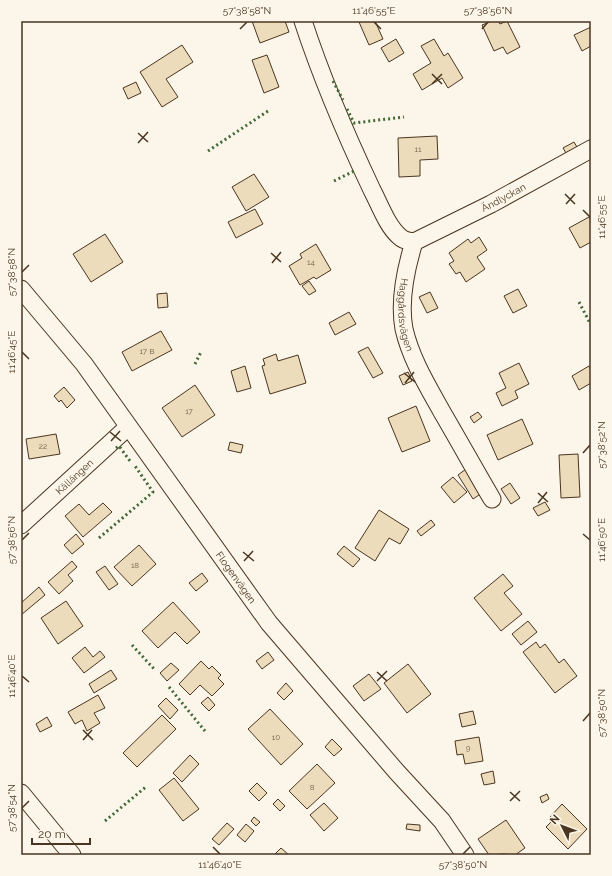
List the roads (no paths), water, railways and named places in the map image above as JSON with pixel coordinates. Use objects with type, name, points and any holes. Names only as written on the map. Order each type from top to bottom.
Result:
[{"type":"street","points":[[303,21],[321,74],[354,153],[383,212],[400,237],[414,242]]},
{"type":"street","name":"Ändlyckan","points":[[414,242],[491,204],[591,149]]},
{"type":"street","name":"Haggårdsvägen","points":[[414,242],[406,279],[403,313],[404,328],[409,346],[423,378],[492,499]]},
{"type":"street","name":"Flogenvägen","points":[[21,289],[84,364],[269,623],[396,771],[442,821],[465,855]]},
{"type":"street","name":"Källängen","points":[[21,525],[128,427]]},
{"type":"street","points":[[21,793],[72,855]]}]
